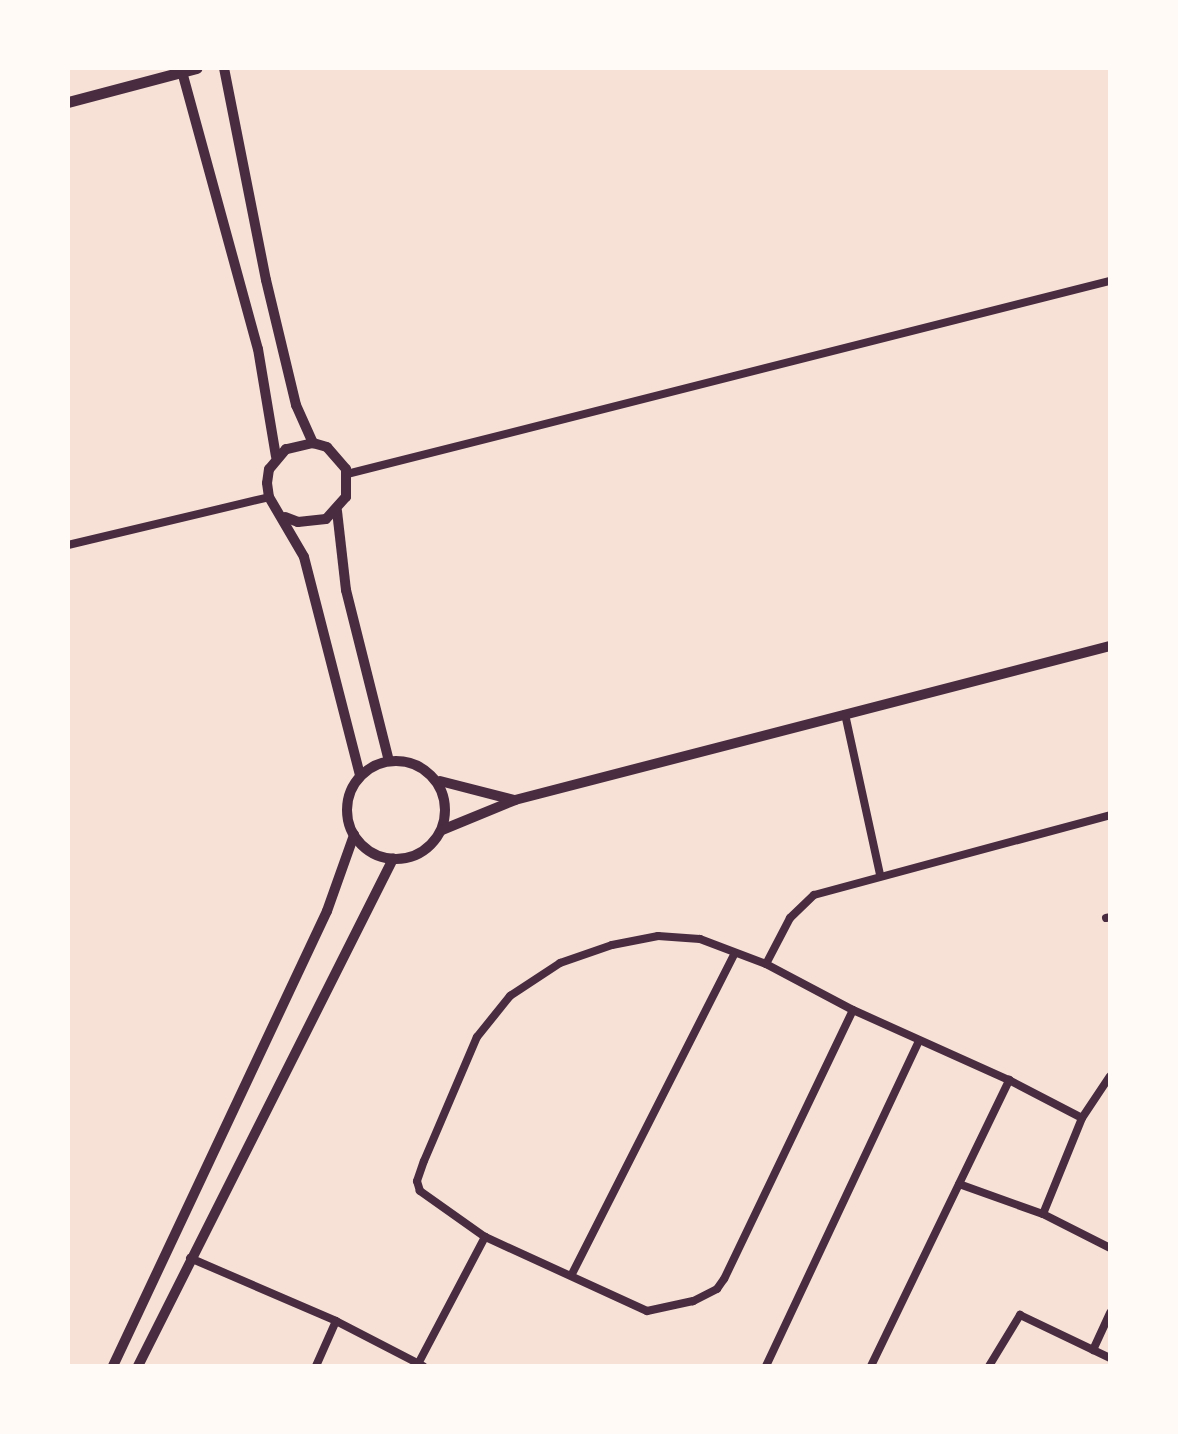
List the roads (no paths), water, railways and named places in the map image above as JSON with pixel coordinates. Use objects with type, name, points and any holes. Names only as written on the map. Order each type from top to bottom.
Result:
[{"type":"main road","points":[[68,102],[196,68]]},
{"type":"main road","points":[[224,68],[270,298],[296,405],[313,443]]},
{"type":"main road","points":[[181,69],[258,349],[276,457],[267,483],[269,497],[285,517],[304,558],[360,775]]},
{"type":"main road","points":[[276,457],[299,443],[313,443],[338,456],[347,474],[346,496],[337,511],[312,524],[285,517]]},
{"type":"main road","points":[[337,511],[346,590],[389,761]]},
{"type":"main road","points":[[515,800],[440,780],[421,767],[389,761],[360,775],[346,804],[354,835],[364,847],[393,859],[424,851],[442,830],[515,800],[1110,646]]},
{"type":"main road","points":[[440,780],[446,808],[442,830]]},
{"type":"main road","points":[[113,1366],[327,911],[354,835]]},
{"type":"main road","points":[[138,1366],[393,859]]},
{"type":"street","points":[[347,474],[1110,281]]},
{"type":"street","points":[[68,545],[269,497]]},
{"type":"street","points":[[845,714],[880,875]]},
{"type":"street","points":[[766,964],[800,906],[814,895],[1110,815]]},
{"type":"street","points":[[853,1010],[718,1289],[693,1300],[647,1311],[485,1237],[429,1200],[417,1182],[477,1037],[510,996],[560,963],[643,938],[700,939],[766,964],[853,1010],[1009,1080],[1082,1118]]},
{"type":"street","points":[[572,1274],[734,955]]},
{"type":"street","points":[[766,1366],[919,1041]]},
{"type":"street","points":[[1043,1214],[1082,1118],[1110,1076]]},
{"type":"street","points":[[871,1366],[1009,1080]]},
{"type":"street","points":[[959,1184],[1043,1214],[1110,1248]]},
{"type":"street","points":[[190,1258],[336,1321],[420,1365],[485,1237]]},
{"type":"street","points":[[1093,1350],[1110,1314]]},
{"type":"street","points":[[990,1366],[1020,1316],[1110,1358]]},
{"type":"street","points":[[316,1366],[336,1321]]}]
